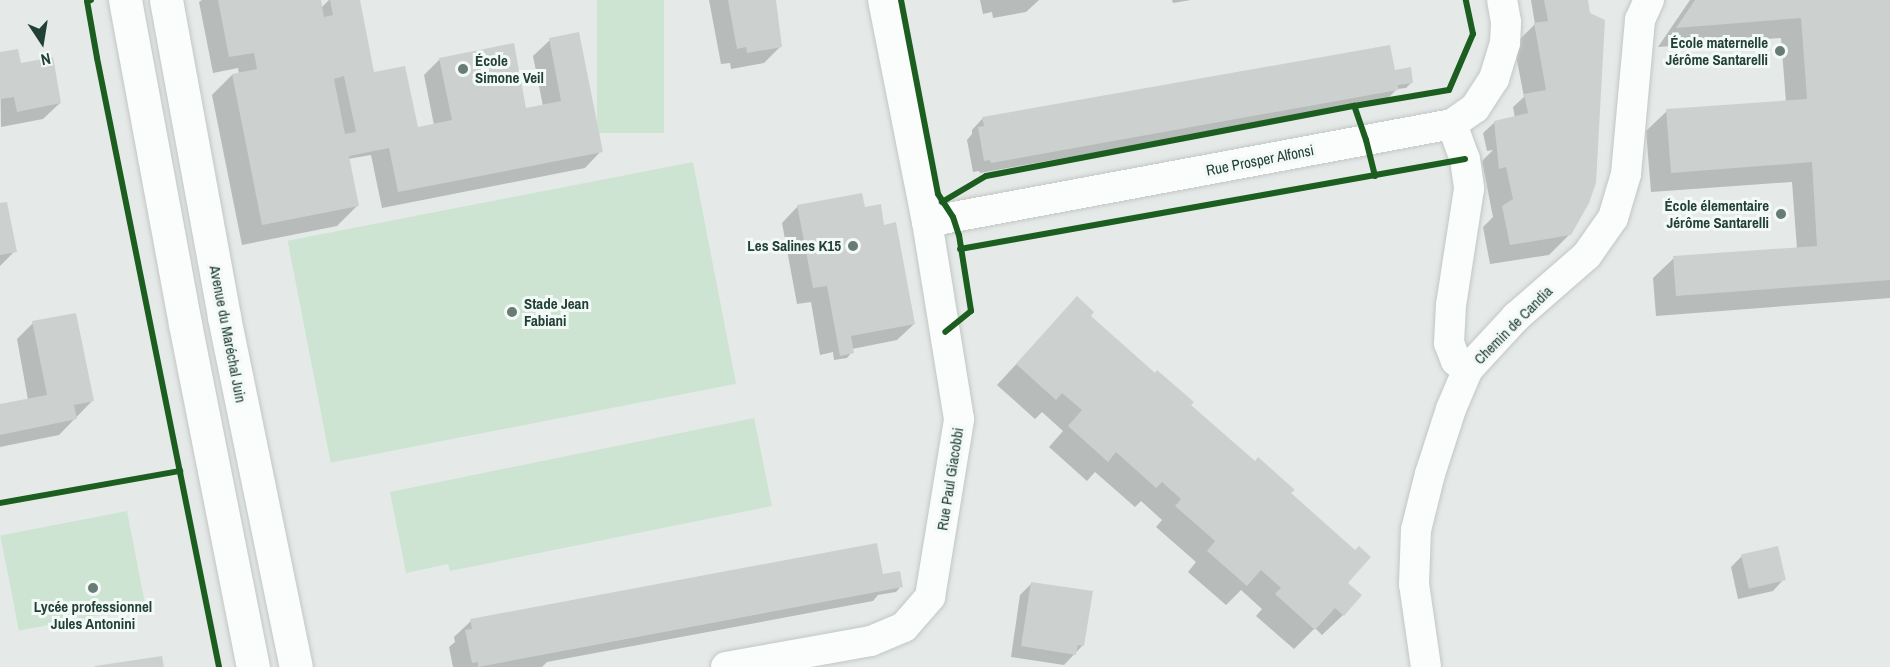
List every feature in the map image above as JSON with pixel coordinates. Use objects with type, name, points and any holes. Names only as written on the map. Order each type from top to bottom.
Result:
[{"type":"main road","points":[[125,0],[185,324],[253,667]]},
{"type":"main road","name":"Avenue du Maréchal Juin","points":[[166,0],[224,318],[296,667]]},
{"type":"street","name":"Rue Paul Giacobbi","points":[[726,667],[871,641],[904,627],[930,597],[959,419],[927,222],[883,0]]},
{"type":"street","name":"Rue Prosper Alfonsi","points":[[927,222],[1452,123],[1475,108],[1494,79],[1505,43],[1506,22],[1502,0]]},
{"type":"street","name":"Chemin de Candia","points":[[1425,667],[1414,584],[1416,530],[1430,474],[1451,409],[1468,369],[1516,317],[1587,255],[1613,218],[1626,174],[1640,20],[1649,0]]},
{"type":"street","points":[[1452,123],[1465,159],[1468,189],[1451,304],[1449,343],[1456,361],[1468,369]]},
{"type":"green space","points":[[597,0],[664,0],[664,133],[597,133]]},
{"type":"green space","name":"Stade Jean Fabiani","points":[[693,162],[736,384],[331,463],[288,241]]},
{"type":"green space","points":[[754,418],[772,506],[450,571],[448,564],[406,573],[390,492]]},
{"type":"green space","points":[[127,511],[146,606],[19,631],[0,536]]},
{"type":"building","points":[[218,0],[321,0],[324,17],[333,15],[330,0],[360,0],[374,72],[405,66],[418,127],[452,120],[439,58],[514,43],[526,108],[561,101],[549,38],[579,32],[603,152],[398,192],[389,148],[349,156],[359,206],[262,225],[232,74],[257,69],[254,53],[229,57]],"holes":[[[344,76],[356,132],[345,134],[334,79]]]},
{"type":"building","points":[[728,0],[776,0],[782,47],[747,53],[746,47],[737,49]]},
{"type":"building","points":[[1544,0],[1588,0],[1590,13],[1605,20],[1596,183],[1589,203],[1571,235],[1510,245],[1502,206],[1513,199],[1506,167],[1499,169],[1494,121],[1528,113],[1524,94],[1546,90],[1534,23],[1548,21]]},
{"type":"building","points":[[1695,0],[1890,0],[1890,280],[1676,296],[1673,256],[1817,246],[1812,162],[1671,173],[1666,109],[1807,99],[1801,18],[1676,28]]},
{"type":"building","points":[[1390,45],[1395,70],[1411,67],[1413,83],[1398,85],[1398,90],[991,163],[990,160],[984,161],[978,127],[984,126],[982,117]]},
{"type":"building","points":[[18,49],[21,63],[53,57],[61,103],[17,112],[14,97],[0,99],[0,52]]},
{"type":"building","name":"Les Salines K15","points":[[862,193],[865,207],[881,204],[884,225],[896,222],[915,324],[851,336],[854,353],[840,356],[827,286],[813,288],[797,205]]},
{"type":"building","points":[[7,202],[17,252],[0,255],[0,203]]},
{"type":"building","points":[[1077,296],[1094,312],[1091,316],[1155,373],[1157,370],[1194,402],[1191,405],[1255,461],[1258,457],[1295,490],[1291,493],[1355,550],[1359,546],[1371,557],[1348,583],[1362,595],[1344,616],[1335,608],[1315,630],[1275,594],[1281,588],[1261,570],[1247,586],[1207,551],[1215,541],[1175,506],[1181,499],[1162,482],[1156,488],[1116,452],[1108,462],[1068,426],[1082,410],[1062,393],[1056,400],[1016,364]]},
{"type":"building","points":[[76,313],[94,401],[74,405],[77,419],[0,435],[0,404],[47,395],[32,321]]},
{"type":"building","points":[[877,543],[883,574],[900,571],[903,587],[478,667],[478,662],[472,663],[465,630],[472,629],[470,619]]},
{"type":"building","points":[[1778,546],[1786,580],[1749,589],[1741,555]]},
{"type":"building","points":[[1031,582],[1093,591],[1084,646],[1078,645],[1076,655],[1021,646]]},
{"type":"building","points":[[162,656],[164,667],[95,667],[95,666]]},
{"type":"cycle path","points":[[91,0],[87,1],[97,58],[219,667]]},
{"type":"cycle path","points":[[901,0],[938,194],[953,217],[959,235],[971,311],[945,332]]},
{"type":"cycle path","points":[[1375,176],[1354,106],[1449,90],[1473,34],[1466,0]]},
{"type":"cycle path","points":[[942,202],[986,176],[1354,106]]},
{"type":"cycle path","points":[[960,249],[1465,159]]},
{"type":"cycle path","points":[[0,503],[180,471]]},
{"type":"place","name":"École maternelle Jérôme Santarelli","points":[[1780,51]]},
{"type":"place","name":"École Simone Veil","points":[[463,69]]},
{"type":"place","name":"École élementaire Jérôme Santarelli","points":[[1781,214]]},
{"type":"place","name":"Les Salines K15","points":[[853,246]]},
{"type":"place","name":"Stade Jean Fabiani","points":[[512,312]]},
{"type":"place","name":"Lycée professionnel Jules Antonini","points":[[93,588]]}]
